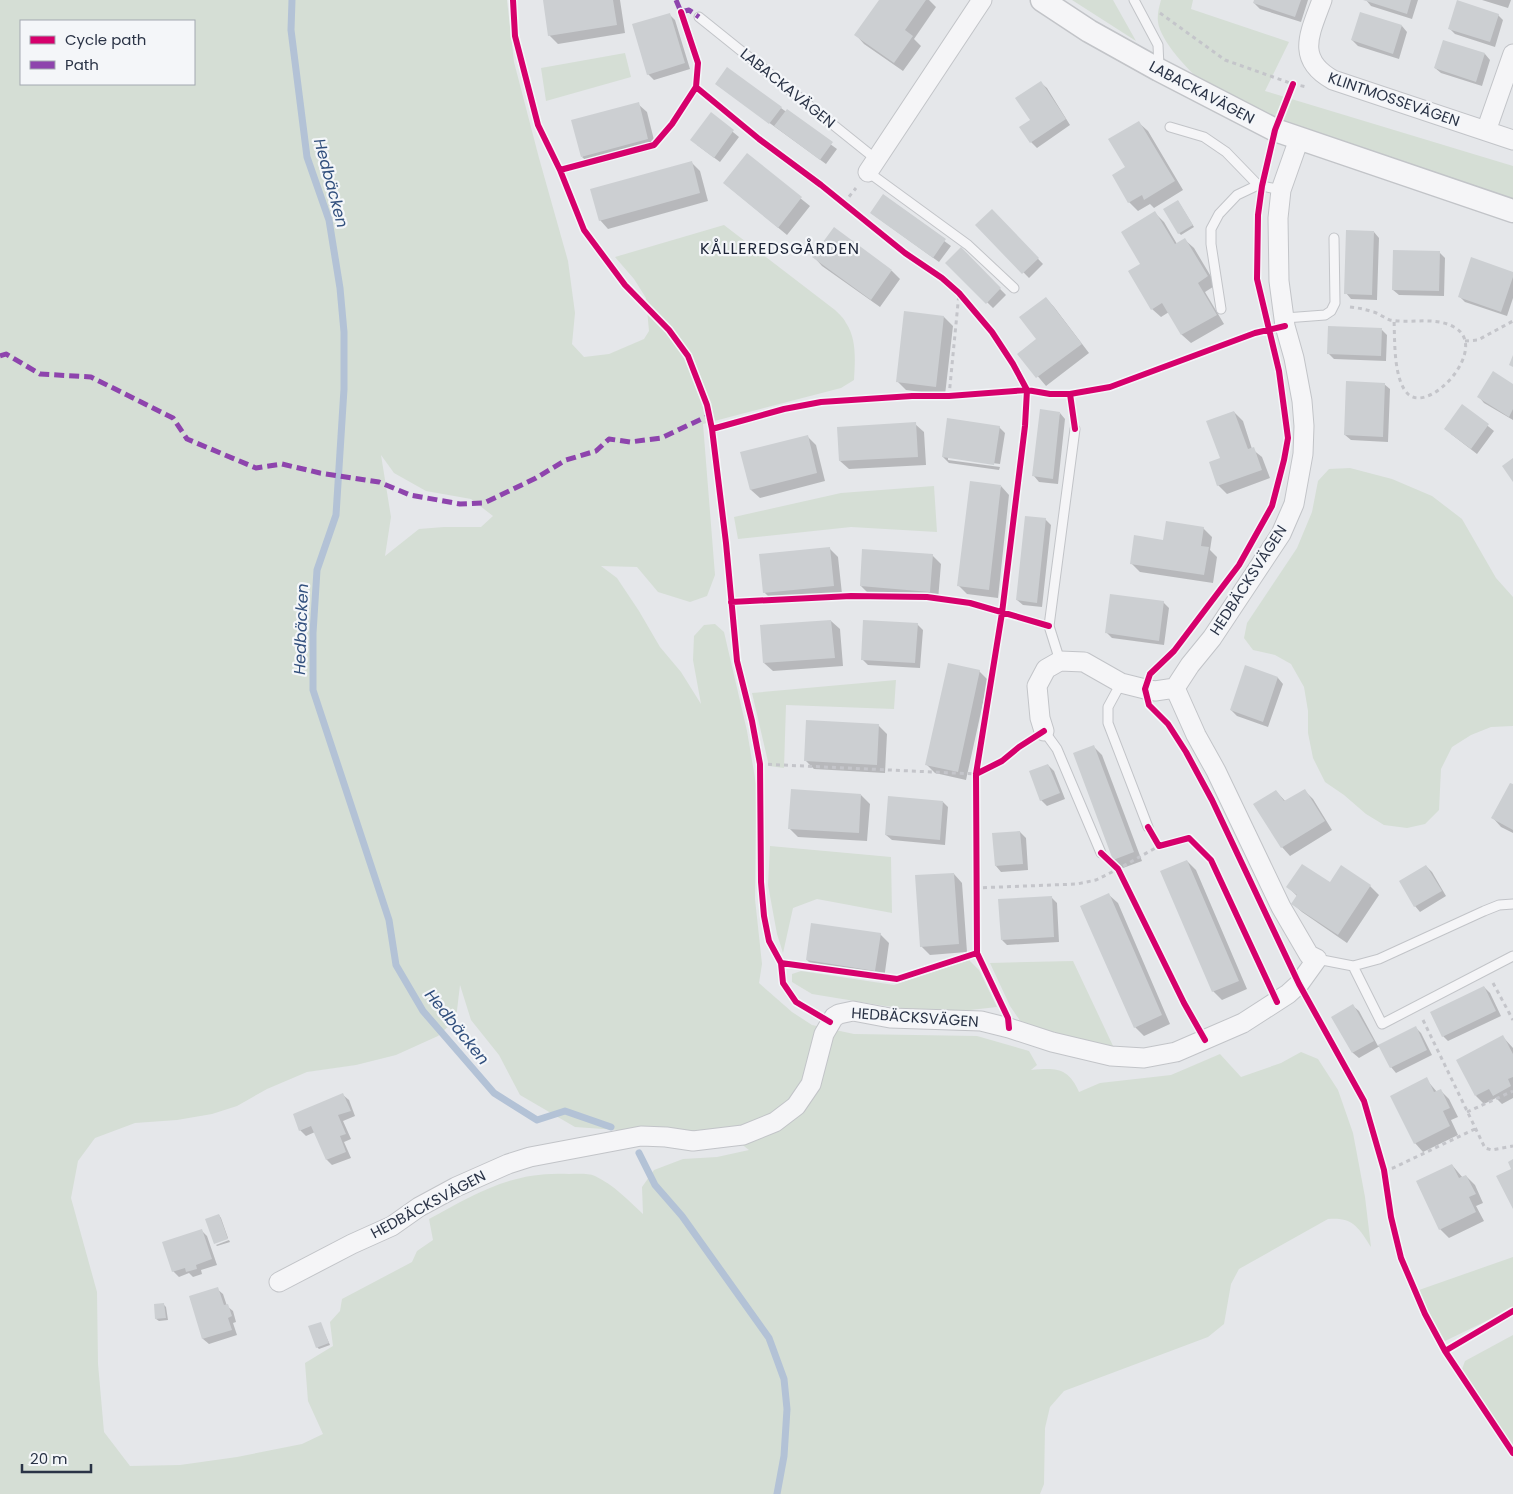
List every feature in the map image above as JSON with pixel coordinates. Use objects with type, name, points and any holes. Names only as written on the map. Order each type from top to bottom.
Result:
[{"type":"street","points":[[872,166],[982,0]]},
{"type":"street","name":"LABACKAVÄGEN","points":[[1042,0],[1089,31],[1159,70],[1275,130],[1513,211]]},
{"type":"street","name":"KLINTMOSSEVÄGEN","points":[[1322,0],[1308,38],[1309,57],[1320,73],[1333,80],[1513,140]]},
{"type":"street","points":[[1486,131],[1513,54]]},
{"type":"street","name":"HEDBÄCKSVÄGEN","points":[[1175,688],[1190,665],[1212,638],[1281,534],[1294,504],[1303,454],[1304,426],[1301,392],[1285,326],[1279,282],[1278,218],[1281,190],[1299,139]]},
{"type":"street","points":[[1044,731],[1040,718],[1037,686],[1046,669],[1060,661],[1084,662],[1121,683],[1155,691],[1175,688],[1192,727],[1220,780],[1281,907],[1309,955],[1317,959]]},
{"type":"street","name":"HEDBÄCKSVÄGEN","points":[[279,1282],[352,1244],[392,1226],[420,1207],[456,1187],[508,1164],[530,1157],[641,1136],[693,1141],[743,1135],[775,1122],[796,1106],[811,1084],[824,1034],[834,1017],[840,1014],[853,1011],[890,1018],[981,1021],[1052,1042],[1103,1054],[1144,1058],[1176,1052],[1243,1023],[1288,994],[1299,984],[1317,959]]},
{"type":"lane","points":[[1134,0],[1158,45],[1159,70]]},
{"type":"lane","name":"LABACKAVÄGEN","points":[[699,17],[872,166],[968,245],[1014,288]]},
{"type":"lane","points":[[1170,128],[1204,137],[1226,152],[1258,185],[1281,190]]},
{"type":"lane","points":[[1221,309],[1211,244],[1211,229],[1219,214],[1237,195],[1258,185]]},
{"type":"lane","points":[[1285,318],[1325,315],[1331,311],[1335,303],[1334,238]]},
{"type":"lane","points":[[1060,661],[1049,626],[1075,429]]},
{"type":"lane","points":[[1121,683],[1108,707],[1108,723],[1148,827]]},
{"type":"lane","points":[[1044,731],[1057,749],[1101,853]]},
{"type":"lane","points":[[1317,959],[1353,966],[1379,959],[1498,905],[1513,904]]},
{"type":"lane","points":[[1353,966],[1382,1024],[1513,956]]},
{"type":"path","points":[[1157,10],[1225,60],[1293,84],[1312,88],[1320,73]]},
{"type":"path","points":[[949,396],[959,293]]},
{"type":"path","points":[[1335,303],[1374,312],[1388,320],[1394,320],[1434,321],[1447,324],[1455,327],[1461,333],[1465,340],[1464,360],[1438,391],[1424,398],[1415,398],[1409,395],[1399,377],[1396,360],[1394,320]]},
{"type":"path","points":[[1465,340],[1478,340],[1513,321]]},
{"type":"path","points":[[760,764],[976,774]]},
{"type":"path","points":[[975,888],[1077,884],[1096,880],[1158,846]]},
{"type":"path","points":[[1486,971],[1513,1020]]},
{"type":"path","points":[[1416,1006],[1474,1129],[1485,1148],[1492,1150],[1513,1146]]},
{"type":"path","points":[[1467,1112],[1513,1092]]},
{"type":"path","points":[[1384,1170],[1393,1168],[1474,1129]]},
{"type":"shaded area","points":[[0,0],[507,0],[514,62],[568,261],[575,313],[572,344],[584,357],[609,354],[644,339],[649,331],[646,298],[634,279],[615,257],[724,225],[835,310],[844,319],[850,329],[854,343],[854,380],[841,388],[703,424],[715,575],[707,596],[690,602],[658,592],[637,567],[601,566],[617,578],[660,647],[681,672],[701,704],[693,660],[694,636],[704,625],[715,624],[724,632],[747,731],[756,784],[755,899],[762,964],[759,983],[792,1012],[812,1025],[854,1034],[977,1036],[1029,1051],[1037,1065],[1031,1070],[1054,1069],[1060,1071],[1070,1078],[1079,1092],[1100,1083],[1171,1075],[1220,1054],[1241,1077],[1281,1063],[1301,1052],[1318,1059],[1338,1090],[1353,1133],[1365,1197],[1371,1247],[1354,1225],[1343,1220],[1328,1219],[1239,1269],[1231,1284],[1224,1324],[1208,1337],[1064,1391],[1050,1407],[1045,1428],[1044,1484],[1040,1494],[0,1494]],"holes":[[[381,455],[394,473],[426,491],[471,499],[493,516],[481,527],[419,529],[385,556],[391,517]],[[460,985],[471,1020],[499,1055],[520,1095],[575,1127],[647,1132],[727,1133],[749,1150],[717,1157],[683,1159],[654,1170],[642,1187],[643,1214],[608,1184],[595,1176],[586,1174],[530,1176],[512,1180],[463,1201],[429,1219],[433,1240],[417,1251],[412,1262],[342,1299],[340,1311],[330,1322],[333,1346],[305,1363],[308,1401],[323,1434],[302,1444],[237,1457],[180,1465],[130,1466],[104,1432],[98,1364],[97,1292],[71,1198],[78,1161],[95,1138],[135,1123],[177,1120],[212,1114],[237,1106],[267,1089],[307,1072],[356,1065],[396,1055],[438,1036],[456,1019]]]},
{"type":"shaded area","points":[[1072,0],[1113,0],[1136,41]]},
{"type":"shaded area","points":[[1161,0],[1193,0],[1191,9],[1289,42],[1265,91],[1513,166],[1513,207],[1346,148],[1224,95],[1190,71],[1169,46],[1160,29],[1158,19]]},
{"type":"shaded area","points":[[625,53],[631,77],[546,101],[541,68]]},
{"type":"shaded area","points":[[1350,468],[1392,479],[1432,496],[1462,519],[1496,578],[1513,597],[1513,726],[1491,727],[1471,735],[1452,747],[1441,769],[1439,810],[1425,824],[1407,828],[1384,825],[1366,814],[1325,782],[1313,758],[1308,733],[1308,711],[1304,687],[1291,664],[1275,655],[1253,650],[1244,638],[1247,623],[1297,548],[1312,512],[1318,481],[1329,469]]},
{"type":"shaded area","points":[[934,486],[937,532],[851,527],[738,539],[734,517],[841,493]]},
{"type":"shaded area","points":[[896,680],[894,709],[786,705],[784,768],[769,766],[752,693]]},
{"type":"shaded area","points":[[770,846],[891,857],[892,913],[817,899],[793,908],[783,953],[777,934],[768,885]]},
{"type":"shaded area","points":[[969,960],[979,970],[997,1007],[944,1013],[885,1006],[812,994],[792,982],[792,974],[801,971],[894,985]]},
{"type":"shaded area","points":[[1073,961],[1114,1048],[1087,1045],[1021,1022],[1010,1006],[990,963]]},
{"type":"shaded area","points":[[1513,1257],[1513,1308],[1441,1343],[1419,1290]]},
{"type":"shaded area","points":[[1513,1335],[1513,1450],[1468,1386],[1461,1372],[1465,1361]]},
{"type":"building","points":[[543,0],[613,0],[617,25],[548,36]]},
{"type":"building","points":[[879,0],[926,0],[905,30],[913,36],[894,63],[854,35]]},
{"type":"building","points":[[1254,0],[1301,0],[1295,17],[1253,3]]},
{"type":"building","points":[[1363,0],[1411,0],[1407,14]]},
{"type":"building","points":[[1457,0],[1499,14],[1490,42],[1448,29]]},
{"type":"building","points":[[1360,12],[1402,25],[1393,54],[1351,40]]},
{"type":"building","points":[[670,13],[685,63],[647,75],[632,24]]},
{"type":"building","points":[[1443,40],[1485,53],[1476,82],[1434,68]]},
{"type":"building","points":[[727,67],[782,107],[769,124],[715,84]]},
{"type":"building","points":[[1041,81],[1066,119],[1030,143],[1019,127],[1030,120],[1015,98]]},
{"type":"building","points":[[639,102],[648,139],[581,157],[571,120]]},
{"type":"building","points":[[787,109],[833,142],[820,160],[774,126]]},
{"type":"building","points":[[711,112],[734,130],[714,158],[690,140]]},
{"type":"building","points":[[1139,121],[1175,181],[1144,200],[1142,195],[1128,203],[1112,175],[1125,167],[1108,139]]},
{"type":"building","points":[[747,153],[802,197],[778,228],[723,183]]},
{"type":"building","points":[[692,161],[700,193],[599,221],[590,189]]},
{"type":"building","points":[[883,194],[946,239],[933,258],[870,213]]},
{"type":"building","points":[[1178,200],[1193,225],[1178,234],[1163,209]]},
{"type":"building","points":[[992,209],[1039,258],[1022,274],[975,225]]},
{"type":"building","points":[[1155,211],[1175,244],[1185,238],[1208,276],[1198,283],[1217,315],[1181,335],[1162,303],[1151,310],[1128,271],[1140,264],[1121,232]]},
{"type":"building","points":[[834,227],[892,270],[871,300],[812,257]]},
{"type":"building","points":[[1346,230],[1374,231],[1372,295],[1344,294]]},
{"type":"building","points":[[961,247],[1001,288],[986,304],[945,263]]},
{"type":"building","points":[[1393,250],[1440,251],[1439,291],[1392,290]]},
{"type":"building","points":[[1471,257],[1513,272],[1501,312],[1458,297]]},
{"type":"building","points":[[1046,297],[1082,344],[1036,378],[1017,354],[1036,339],[1019,317]]},
{"type":"building","points":[[904,311],[944,316],[936,387],[896,382]]},
{"type":"building","points":[[1328,326],[1382,328],[1381,356],[1327,354]]},
{"type":"building","points":[[1513,355],[1513,367],[1509,365]]},
{"type":"building","points":[[1493,371],[1513,384],[1513,409],[1509,417],[1477,397]]},
{"type":"building","points":[[1346,381],[1385,383],[1383,437],[1344,435]]},
{"type":"building","points":[[1462,404],[1489,424],[1471,449],[1444,429]]},
{"type":"building","points":[[1040,409],[1060,412],[1053,479],[1032,476]]},
{"type":"building","points":[[1234,411],[1248,449],[1254,447],[1262,470],[1217,486],[1209,462],[1220,458],[1206,421]]},
{"type":"building","points":[[947,418],[1000,426],[994,465],[942,457]]},
{"type":"building","points":[[916,422],[918,457],[839,461],[837,427]]},
{"type":"building","points":[[808,435],[817,473],[750,490],[740,452]]},
{"type":"building","points":[[1513,458],[1513,482],[1502,466]]},
{"type":"building","points":[[970,481],[1001,485],[989,590],[957,586]]},
{"type":"building","points":[[1025,516],[1046,518],[1037,603],[1016,600]]},
{"type":"building","points":[[1166,521],[1204,527],[1201,546],[1209,547],[1204,575],[1130,564],[1134,535],[1163,540]]},
{"type":"building","points":[[830,547],[834,586],[763,593],[759,554]]},
{"type":"building","points":[[862,549],[933,554],[930,592],[860,586]]},
{"type":"building","points":[[1110,594],[1164,601],[1159,641],[1105,633]]},
{"type":"building","points":[[831,620],[835,658],[763,663],[760,625]]},
{"type":"building","points":[[863,620],[918,623],[915,663],[861,660]]},
{"type":"building","points":[[948,663],[980,670],[958,772],[925,765]]},
{"type":"building","points":[[1245,665],[1278,677],[1263,722],[1230,710]]},
{"type":"building","points":[[806,720],[879,724],[877,765],[804,761]]},
{"type":"building","points":[[1094,745],[1134,852],[1113,860],[1073,753]]},
{"type":"building","points":[[1048,764],[1060,793],[1040,801],[1029,771]]},
{"type":"building","points":[[1510,783],[1513,784],[1513,830],[1491,818]]},
{"type":"building","points":[[791,789],[861,794],[859,833],[788,829]]},
{"type":"building","points":[[1305,789],[1325,821],[1281,848],[1253,804],[1276,790],[1284,801]]},
{"type":"building","points":[[888,796],[943,801],[940,840],[885,835]]},
{"type":"building","points":[[1020,831],[1023,864],[995,866],[992,833]]},
{"type":"building","points":[[1187,860],[1239,981],[1212,992],[1160,871]]},
{"type":"building","points":[[1302,864],[1330,882],[1341,865],[1371,885],[1338,935],[1291,904],[1297,895],[1286,887]]},
{"type":"building","points":[[1426,865],[1442,891],[1414,907],[1399,881]]},
{"type":"building","points":[[954,873],[959,944],[920,947],[915,875]]},
{"type":"building","points":[[1109,893],[1162,1015],[1134,1028],[1080,906]]},
{"type":"building","points":[[1052,896],[1054,937],[1001,940],[998,899]]},
{"type":"building","points":[[811,923],[881,933],[875,971],[806,960]]},
{"type":"building","points":[[1484,986],[1496,1011],[1442,1037],[1430,1012]]},
{"type":"building","points":[[1353,1004],[1374,1041],[1352,1053],[1331,1017]]},
{"type":"building","points":[[1416,1026],[1427,1050],[1390,1068],[1378,1045]]},
{"type":"building","points":[[1503,1035],[1513,1054],[1513,1077],[1508,1079],[1511,1086],[1493,1096],[1489,1089],[1475,1096],[1456,1060]]},
{"type":"building","points":[[1427,1077],[1434,1092],[1441,1089],[1450,1108],[1443,1111],[1450,1126],[1414,1144],[1390,1096]]},
{"type":"building","points":[[343,1093],[351,1111],[338,1115],[346,1134],[340,1136],[346,1152],[326,1160],[311,1126],[299,1131],[293,1114]]},
{"type":"building","points":[[1513,1159],[1513,1209],[1496,1176],[1511,1169],[1508,1162]]},
{"type":"building","points":[[1452,1164],[1459,1178],[1466,1175],[1476,1194],[1469,1197],[1476,1212],[1439,1230],[1416,1181]]},
{"type":"building","points":[[219,1214],[228,1239],[214,1244],[205,1219]]},
{"type":"building","points":[[202,1229],[212,1259],[196,1265],[197,1269],[186,1272],[185,1268],[172,1272],[162,1242]]},
{"type":"building","points":[[218,1287],[224,1305],[228,1304],[232,1316],[228,1318],[232,1330],[202,1339],[189,1296]]},
{"type":"building","points":[[164,1303],[166,1318],[155,1319],[154,1304]]},
{"type":"building","points":[[321,1322],[329,1343],[316,1348],[308,1326]]},
{"type":"waterway","name":"Hedbäcken","points":[[292,0],[291,30],[307,157],[329,220],[340,288],[344,332],[344,389],[336,515],[317,570],[313,633],[313,690],[389,920],[396,965],[423,1011],[494,1093],[537,1120],[565,1111],[611,1127]]},
{"type":"waterway","name":"Hedbäcken","points":[[639,1153],[655,1185],[682,1216],[769,1338],[784,1379],[787,1409],[784,1456],[777,1494]]},
{"type":"marked path","points":[[676,0],[681,12],[689,10],[699,17]]},
{"type":"marked path","points":[[0,356],[6,354],[40,374],[91,377],[173,418],[187,439],[256,468],[282,464],[320,473],[379,482],[410,495],[460,504],[484,503],[536,478],[566,460],[596,451],[609,439],[630,442],[661,438],[710,415]]},
{"type":"cycle path","points":[[513,0],[515,36],[538,125],[560,170],[584,230],[625,285],[669,330],[688,356],[707,405],[712,429],[726,543],[737,661],[752,721],[760,764],[761,882],[764,916],[769,941],[781,963],[783,983],[796,1002],[830,1022]]},
{"type":"cycle path","points":[[560,170],[654,145],[672,124],[696,87],[698,63],[681,12]]},
{"type":"cycle path","points":[[1293,84],[1275,130],[1262,186],[1258,215],[1257,279],[1279,371],[1288,438],[1284,460],[1272,506],[1239,565],[1174,651],[1150,674],[1145,689],[1149,705],[1168,724],[1186,752],[1212,800],[1299,984],[1364,1101],[1384,1170],[1391,1217],[1401,1258],[1425,1314],[1445,1351],[1513,1453]]},
{"type":"cycle path","points":[[696,87],[759,139],[821,185],[905,253],[942,278],[959,293],[992,332],[1027,390],[1025,426],[1002,613],[976,774],[977,953],[1008,1018],[1009,1028]]},
{"type":"cycle path","points":[[1070,394],[1110,387],[1255,333],[1285,326]]},
{"type":"cycle path","points":[[712,429],[784,409],[821,402],[1027,390],[1050,394],[1070,394],[1075,429]]},
{"type":"cycle path","points":[[731,602],[851,596],[927,597],[970,603],[1049,626]]},
{"type":"cycle path","points":[[976,774],[1002,761],[1019,747],[1044,731]]},
{"type":"cycle path","points":[[1148,827],[1159,846],[1189,838],[1211,860],[1277,1002]]},
{"type":"cycle path","points":[[1101,853],[1118,869],[1184,1003],[1205,1040]]},
{"type":"cycle path","points":[[781,963],[897,979],[977,953]]},
{"type":"cycle path","points":[[1445,1351],[1513,1311]]},
{"type":"district","name":"KÅLLEREDSGÅRDEN","points":[[780,248]]}]
